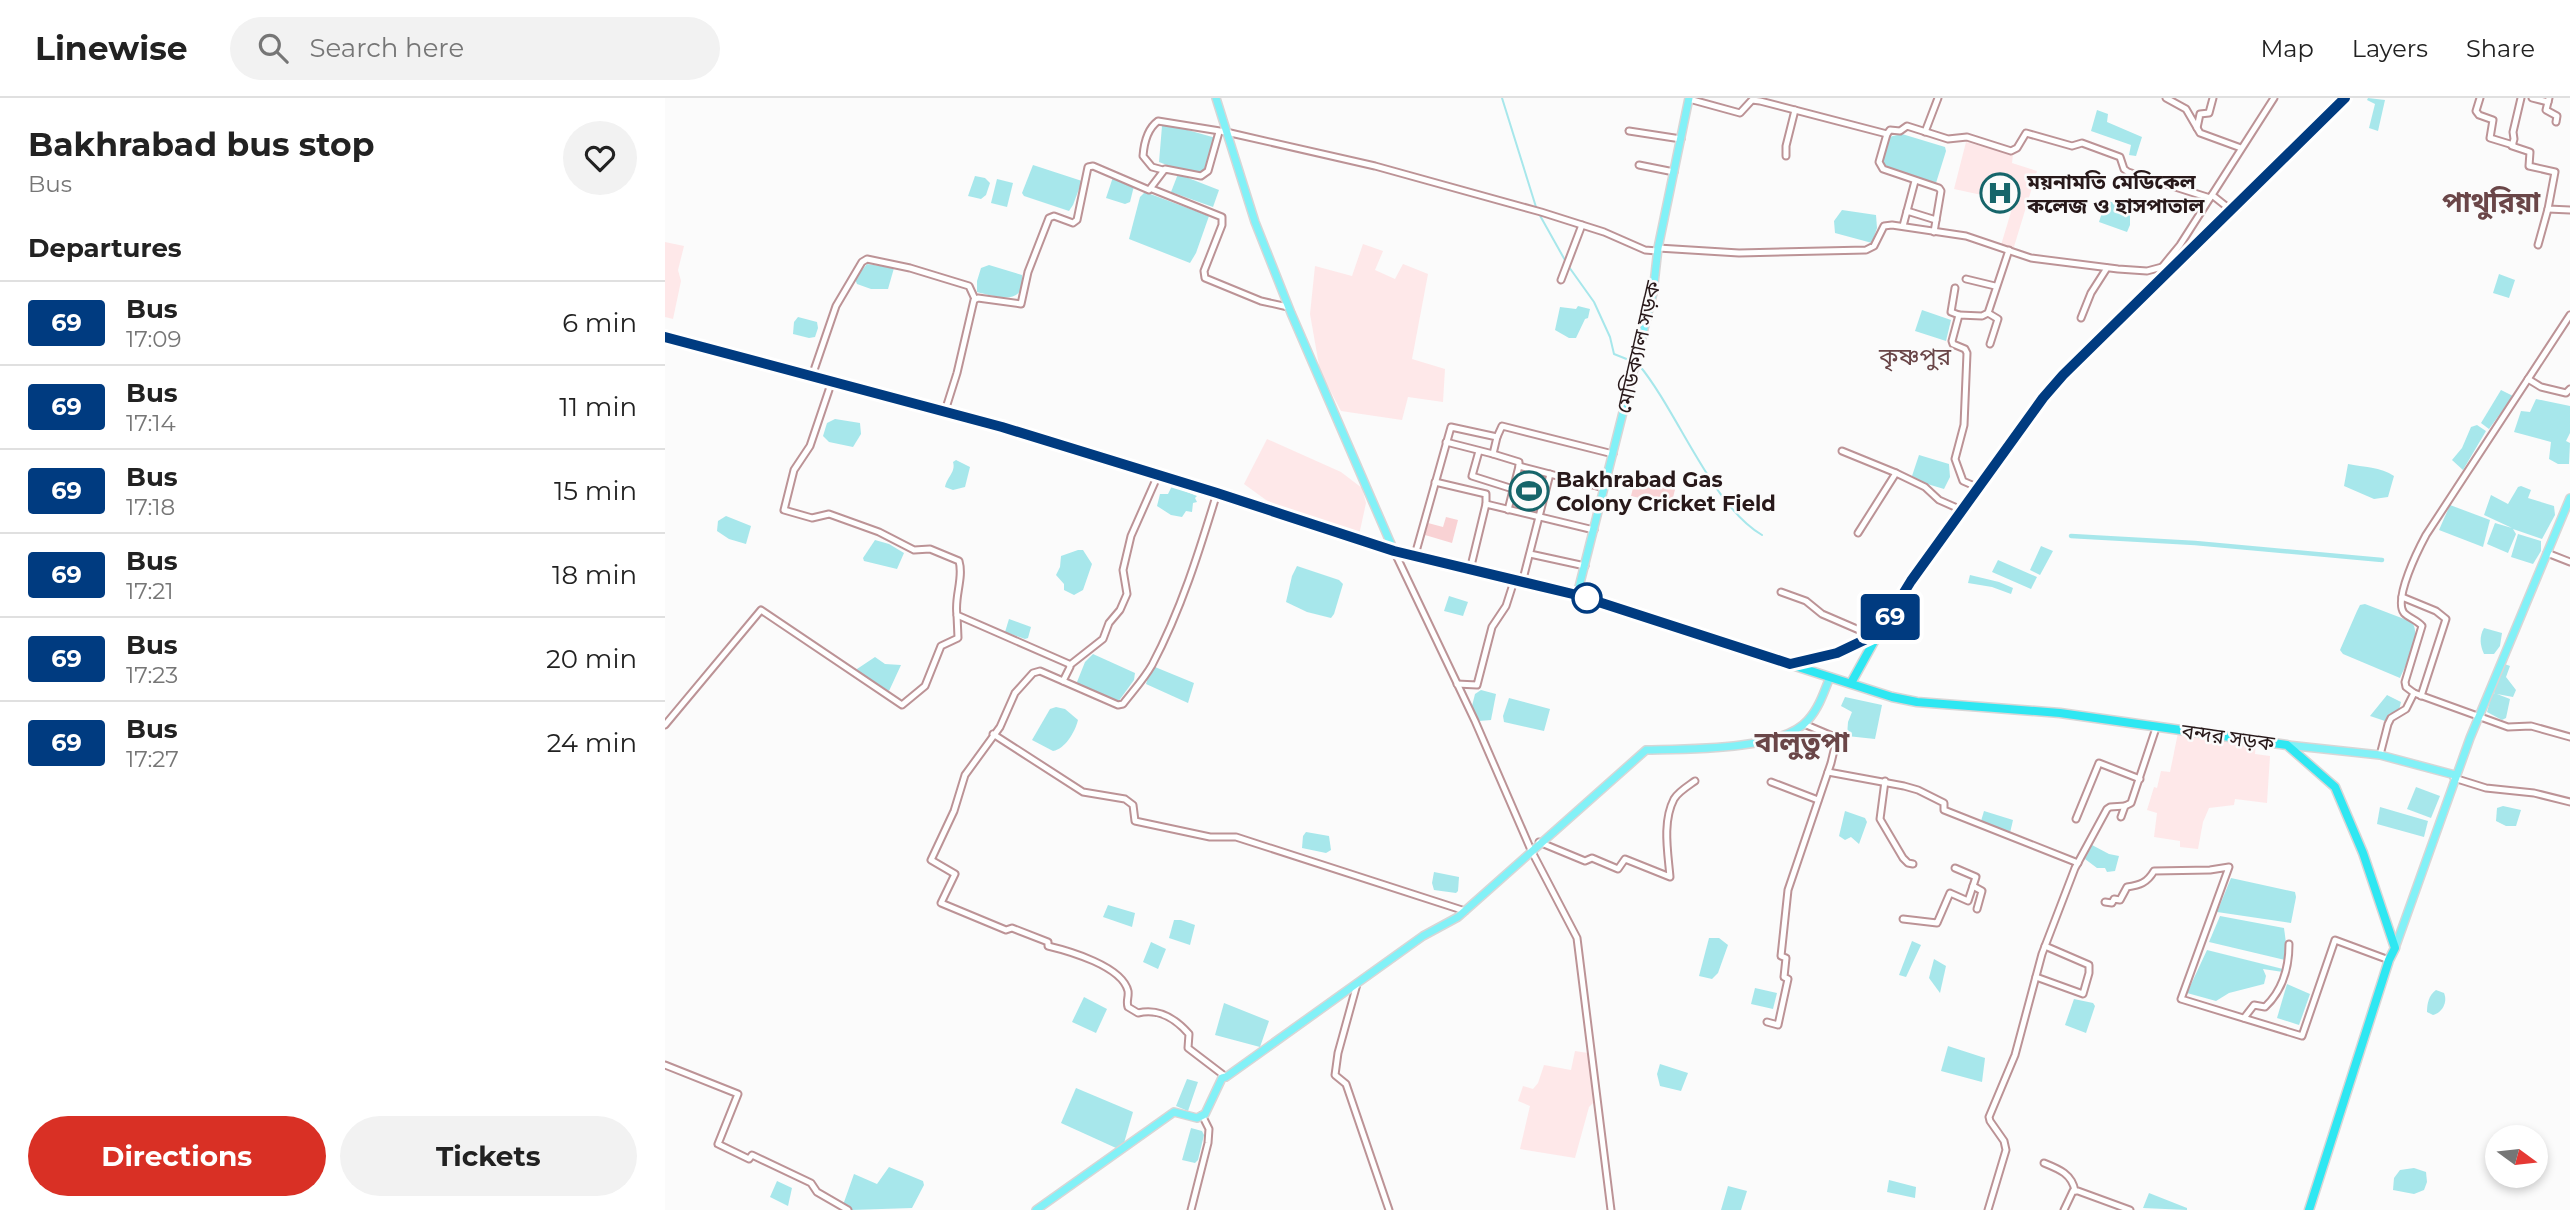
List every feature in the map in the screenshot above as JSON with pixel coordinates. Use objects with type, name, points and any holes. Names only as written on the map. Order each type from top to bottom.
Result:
[{"type":"highway","points":[[1851,683],[1876,635],[1911,581],[1964,511],[2019,429],[2057,383],[2345,98]]},
{"type":"highway","name":"বন্দর সড়ক","points":[[665,337],[945,411],[1217,493],[1394,551],[1577,595],[1830,677],[1917,702],[2060,713],[2287,745],[2335,788],[2363,853],[2395,948]]},
{"type":"highway","points":[[1790,664],[1837,653],[1876,635]]},
{"type":"highway","points":[[2309,1210],[2395,948]]},
{"type":"main road","points":[[1216,98],[1223,132],[1288,307],[1394,551]]},
{"type":"main road","name":"মেডিক্যাল সড়ক","points":[[1577,595],[1653,293],[1657,249],[1689,98]]},
{"type":"main road","points":[[2395,948],[2479,715],[2570,498]]},
{"type":"main road","points":[[1036,1210],[1174,1112],[1197,1118],[1202,1115],[1221,1078],[1423,936],[1465,911],[1539,842],[1646,750],[1720,748],[1790,734],[1804,724],[1820,702],[1830,677]]},
{"type":"main road","points":[[2287,745],[2380,755],[2455,777]]},
{"type":"street","points":[[1689,98],[1737,113],[1742,112],[1752,100],[1887,134]]},
{"type":"street","points":[[1925,132],[1938,98]]},
{"type":"street","points":[[2166,98],[2186,109],[2203,135],[2241,148]]},
{"type":"street","points":[[2197,129],[2200,114],[2209,113],[2213,98]]},
{"type":"street","points":[[2162,267],[2173,256],[2274,98]]},
{"type":"street","points":[[2480,98],[2476,111],[2479,116],[2493,120],[2490,138],[2530,152],[2529,166],[2555,172],[2538,245]]},
{"type":"street","points":[[2513,145],[2513,132],[2521,98]]},
{"type":"street","points":[[2532,98],[2549,100],[2546,110],[2557,116],[2556,122]]},
{"type":"street","points":[[1786,156],[1795,110]]},
{"type":"street","points":[[1223,132],[1206,175],[1198,177],[1152,167],[1143,156],[1152,125],[1158,121],[1223,132],[1375,166],[1530,208],[1583,225],[1645,250],[1739,253],[1869,249],[1874,246],[1884,226],[1903,226],[1966,236],[2031,258],[2147,271],[2162,267],[2172,268]]},
{"type":"street","points":[[1934,232],[1941,191],[1939,188],[1884,169],[1880,165],[1890,130],[1900,131],[1907,126],[1953,140],[1967,137],[2011,151],[2017,148],[2026,133],[2072,146],[2082,143],[2120,157],[2124,169],[2128,172],[2211,196],[2231,210]]},
{"type":"street","points":[[1629,131],[1681,139]]},
{"type":"street","points":[[1639,164],[1674,172]]},
{"type":"street","points":[[975,299],[1021,304],[1028,272],[1049,218],[1053,216],[1073,223],[1077,220],[1090,165],[1222,217],[1222,225],[1204,271],[1205,278],[1261,301],[1288,307]]},
{"type":"street","points":[[1151,189],[1163,170]]},
{"type":"street","points":[[1903,226],[1915,181]]},
{"type":"street","points":[[2548,209],[2570,210]]},
{"type":"street","points":[[1907,211],[1936,220]]},
{"type":"street","points":[[1561,280],[1583,225]]},
{"type":"street","points":[[1955,288],[1951,312],[1983,316],[1988,313],[2009,250]]},
{"type":"street","points":[[812,376],[836,306],[862,262],[867,259],[955,280],[969,286],[975,299],[945,411]]},
{"type":"street","points":[[2081,318],[2091,293],[2107,268]]},
{"type":"street","points":[[1966,279],[1995,286]]},
{"type":"street","points":[[1988,313],[1998,318],[1990,344]]},
{"type":"street","points":[[2570,314],[2426,534],[2411,565],[2402,597],[2404,612],[2422,626],[2405,682],[2406,687],[2417,695],[2508,727],[2531,726],[2570,737]]},
{"type":"street","points":[[1959,315],[1952,343],[1965,349],[1967,365],[1964,425],[1955,459],[1963,481],[1979,488]]},
{"type":"street","points":[[2528,379],[2549,389],[2566,393],[2570,389]]},
{"type":"street","points":[[665,725],[761,610],[902,705],[925,686],[941,646],[958,638],[956,607],[961,571],[959,561],[930,549],[914,550],[905,547],[880,532],[829,514],[812,518],[783,510],[794,470],[810,446],[832,382]]},
{"type":"street","points":[[1493,454],[1502,426],[1613,454]]},
{"type":"street","points":[[1415,555],[1450,429],[1453,427],[1497,437]]},
{"type":"street","points":[[1446,442],[1519,462],[1508,510]]},
{"type":"street","points":[[1479,451],[1472,476],[1513,489]]},
{"type":"street","points":[[1842,451],[1925,487],[1939,500],[1964,511]]},
{"type":"street","points":[[1519,466],[1604,488]]},
{"type":"street","points":[[1858,533],[1896,473]]},
{"type":"street","points":[[1457,684],[1477,685],[1492,627],[1506,606],[1529,554],[1550,474]]},
{"type":"street","points":[[1063,681],[1070,665],[1103,639],[1109,623],[1121,610],[1126,594],[1123,570],[1131,536],[1159,475]]},
{"type":"street","points":[[1607,477],[1631,482]]},
{"type":"street","points":[[1435,482],[1486,494],[1470,570]]},
{"type":"street","points":[[1217,493],[1193,569],[1172,622],[1150,667],[1123,704],[1118,705],[1040,671],[1033,673],[1015,693],[1001,725],[965,775],[954,811],[931,860],[955,874],[941,903],[1006,930],[1012,928],[1048,942],[1048,946],[1079,953],[1101,964],[1123,982],[1128,991],[1128,1007],[1135,1012],[1146,1010],[1176,1018],[1189,1034],[1188,1048],[1226,1077]]},
{"type":"street","points":[[1486,504],[1594,530]]},
{"type":"street","points":[[1394,551],[1531,850],[1577,938],[1611,1210]]},
{"type":"street","points":[[2547,553],[2570,562]]},
{"type":"street","points":[[1529,554],[1585,566]]},
{"type":"street","points":[[1781,592],[1806,601],[1827,617],[1876,635]]},
{"type":"street","points":[[2380,755],[2388,723],[2406,709],[2417,695],[2446,619],[2436,611],[2402,597]]},
{"type":"street","points":[[957,615],[1070,665]]},
{"type":"street","points":[[1767,1022],[1778,1025],[1788,979],[1784,977],[1786,958],[1781,956],[1787,890],[1837,738],[1804,724]]},
{"type":"street","points":[[1988,1210],[2006,1150],[2004,1141],[1989,1117],[2015,1055],[2045,946],[2078,863],[2108,808],[2131,803],[2156,728]]},
{"type":"street","points":[[993,734],[1083,792],[1125,799],[1133,805],[1135,821],[1210,837],[1236,837],[1465,911]]},
{"type":"street","points":[[2076,819],[2099,763],[2140,779]]},
{"type":"street","points":[[1828,772],[1885,781],[1918,790],[1944,803],[1944,810],[2078,863]]},
{"type":"street","points":[[2455,777],[2486,788],[2534,793],[2570,802]]},
{"type":"street","points":[[1539,842],[1585,861],[1592,858],[1618,869],[1625,859],[1670,877],[1667,832],[1670,811],[1675,797],[1695,781]]},
{"type":"street","points":[[1885,781],[1880,819],[1903,858],[1913,864]]},
{"type":"street","points":[[1771,782],[1818,800]]},
{"type":"street","points":[[2121,817],[2125,806]]},
{"type":"street","points":[[2105,902],[2120,900],[2127,887],[2149,880],[2154,871],[2229,867],[2181,999],[2302,1036],[2335,940],[2389,960]]},
{"type":"street","points":[[1903,919],[1937,923],[1950,893],[1968,901],[1976,877],[1955,868]]},
{"type":"street","points":[[1973,886],[1982,891],[1977,909]]},
{"type":"street","points":[[2244,1018],[2254,1005],[2265,1007],[2279,990],[2289,965],[2289,944]]},
{"type":"street","points":[[2036,977],[2083,994],[2089,965],[2045,946]]},
{"type":"street","points":[[1357,984],[1338,1053],[1335,1075],[1346,1084],[1389,1210]]},
{"type":"street","points":[[665,1065],[738,1094],[718,1144],[749,1159],[752,1155],[811,1183],[817,1192],[848,1210]]},
{"type":"street","points":[[1191,1210],[1208,1143],[1209,1129],[1202,1115]]},
{"type":"street","points":[[2044,1163],[2065,1172],[2073,1182],[2075,1191]]},
{"type":"street","points":[[2064,1210],[2069,1196],[2075,1191]]},
{"type":"street","points":[[2075,1191],[2130,1210]]},
{"type":"shaded area","name":"ময়নামতি মেডিকেল কলেজ ও হাসপাতাল","points":[[1966,142],[2013,154],[2012,163],[2037,171],[2013,250],[2001,245],[2014,202],[1954,189]]},
{"type":"shaded area","points":[[665,242],[684,246],[678,270],[681,281],[673,319],[665,317]]},
{"type":"shaded area","points":[[1363,244],[1383,251],[1375,270],[1395,279],[1403,264],[1428,274],[1412,359],[1445,369],[1443,402],[1408,397],[1402,420],[1341,411],[1320,371],[1310,314],[1315,266],[1352,276]]},
{"type":"shaded area","points":[[1267,439],[1341,472],[1362,488],[1366,503],[1359,535],[1266,500],[1244,484]]},
{"type":"shaded area","name":"Bakhrabad Gas Colony Cricket Field","points":[[1522,468],[1547,475],[1537,513],[1512,507]]},
{"type":"shaded area","points":[[1637,472],[1677,482],[1671,505],[1631,496]]},
{"type":"shaded area","points":[[1446,517],[1458,520],[1452,543],[1425,535],[1428,523],[1443,527]]},
{"type":"shaded area","points":[[2178,733],[2256,742],[2255,754],[2270,756],[2267,803],[2235,799],[2234,805],[2209,808],[2203,822],[2198,849],[2180,847],[2180,841],[2154,837],[2157,813],[2147,810],[2161,771],[2170,772]]},
{"type":"shaded area","points":[[1575,1051],[1588,1053],[1593,1103],[1589,1107],[1575,1158],[1520,1149],[1530,1106],[1518,1101],[1523,1086],[1533,1089],[1544,1065],[1571,1070]]},
{"type":"water","points":[[2367,100],[2385,100],[2378,131],[2369,128],[2375,104]]},
{"type":"water","points":[[2097,110],[2108,114],[2107,122],[2142,137],[2136,156],[2129,155],[2131,145],[2091,131]]},
{"type":"water","points":[[1166,124],[1216,138],[1205,172],[1188,171],[1159,162],[1162,126]]},
{"type":"water","points":[[1902,134],[1945,147],[1936,183],[1878,165],[1884,138]]},
{"type":"water","points":[[1033,165],[1082,181],[1069,211],[1024,196],[1022,193]]},
{"type":"water","points":[[1178,174],[1219,190],[1213,207],[1171,192]]},
{"type":"water","points":[[975,176],[985,178],[990,183],[986,195],[981,199],[968,196]]},
{"type":"water","points":[[1113,177],[1134,186],[1130,202],[1125,204],[1106,198]]},
{"type":"water","points":[[997,179],[1013,183],[1007,207],[991,203]]},
{"type":"water","points":[[1145,192],[1209,216],[1190,263],[1129,239],[1140,197]]},
{"type":"water","points":[[2106,200],[2130,209],[2127,232],[2099,222]]},
{"type":"water","points":[[1842,210],[1876,215],[1877,228],[1872,243],[1835,233],[1834,221]]},
{"type":"water","points":[[867,264],[894,268],[888,289],[871,289],[857,284],[855,279]]},
{"type":"water","points":[[989,265],[1022,275],[1022,285],[1015,296],[1001,297],[977,292],[981,268]]},
{"type":"water","points":[[2499,274],[2515,280],[2509,298],[2493,293]]},
{"type":"water","points":[[1578,306],[1590,309],[1588,318],[1576,338],[1569,338],[1555,330],[1560,307],[1576,309]]},
{"type":"water","points":[[1922,310],[1951,320],[1946,341],[1915,331]]},
{"type":"water","points":[[798,317],[817,322],[815,337],[793,334],[794,322]]},
{"type":"water","points":[[2501,390],[2513,396],[2489,429],[2481,423]]},
{"type":"water","points":[[2536,399],[2570,406],[2570,433],[2566,441],[2570,443],[2569,464],[2558,464],[2549,459],[2551,442],[2514,432],[2521,411],[2530,412]]},
{"type":"water","points":[[835,419],[860,423],[861,434],[853,447],[829,442],[823,436],[827,423]]},
{"type":"water","points":[[2477,425],[2486,431],[2463,470],[2452,460],[2462,448],[2471,427]]},
{"type":"water","points":[[1919,455],[1949,464],[1950,477],[1944,489],[1912,476]]},
{"type":"water","points":[[956,460],[970,467],[965,487],[953,490],[945,487]]},
{"type":"water","points":[[2348,464],[2378,469],[2394,476],[2388,497],[2374,499],[2344,486]]},
{"type":"water","points":[[1172,486],[1197,496],[1192,512],[1186,511],[1182,517],[1171,515],[1157,506],[1160,494],[1168,494]]},
{"type":"water","points":[[2521,486],[2531,490],[2528,498],[2554,506],[2555,515],[2542,539],[2513,529],[2516,534],[2508,553],[2487,544],[2495,523],[2512,528],[2484,515],[2491,495],[2508,504]]},
{"type":"water","points":[[2450,505],[2490,520],[2483,547],[2439,530]]},
{"type":"water","points":[[726,516],[751,526],[746,544],[729,539],[717,531],[718,521]]},
{"type":"water","points":[[2518,534],[2541,541],[2541,551],[2533,564],[2511,557]]},
{"type":"water","points":[[875,540],[904,553],[897,569],[864,561],[863,558]]},
{"type":"water","points":[[2041,546],[2053,551],[2040,575],[2030,570]]},
{"type":"water","points":[[1083,550],[1092,564],[1083,590],[1074,595],[1064,590],[1064,584],[1056,575],[1061,556]]},
{"type":"water","points":[[1998,560],[2037,577],[2031,589],[1992,572]]},
{"type":"water","points":[[1297,566],[1339,580],[1343,584],[1331,618],[1307,612],[1286,602]]},
{"type":"water","points":[[1970,575],[2013,588],[2011,594],[1968,583]]},
{"type":"water","points":[[1449,596],[1468,602],[1463,616],[1444,611]]},
{"type":"water","points":[[1905,596],[1922,605],[1916,624],[1895,612]]},
{"type":"water","points":[[2365,604],[2412,622],[2415,628],[2410,657],[2400,678],[2343,654],[2340,650],[2360,605]]},
{"type":"water","points":[[1009,619],[1031,627],[1028,638],[1005,632]]},
{"type":"water","points":[[2484,628],[2502,633],[2500,646],[2494,654],[2484,654],[2481,638]]},
{"type":"water","points":[[1093,654],[1135,673],[1134,680],[1118,702],[1079,686],[1077,682],[1085,662]]},
{"type":"water","points":[[875,657],[885,664],[901,665],[889,691],[857,672],[857,669]]},
{"type":"water","points":[[2502,663],[2510,666],[2506,677],[2516,690],[2513,697],[2497,694],[2510,699],[2506,718],[2502,720],[2487,712]]},
{"type":"water","points":[[1155,667],[1194,683],[1188,703],[1146,684],[1151,668]]},
{"type":"water","points":[[1481,690],[1496,694],[1491,720],[1479,721],[1472,706],[1475,694]]},
{"type":"water","points":[[2387,695],[2401,702],[2399,710],[2389,714],[2385,721],[2370,716]]},
{"type":"water","points":[[1845,697],[1882,705],[1875,739],[1847,736],[1852,712],[1841,706]]},
{"type":"water","points":[[1509,698],[1550,709],[1544,731],[1504,722],[1503,716]]},
{"type":"water","points":[[1050,709],[1065,709],[1078,720],[1069,739],[1062,747],[1053,751],[1032,740]]},
{"type":"water","points":[[2416,787],[2440,796],[2431,818],[2407,809]]},
{"type":"water","points":[[2503,806],[2521,810],[2516,826],[2506,826],[2496,821],[2497,808]]},
{"type":"water","points":[[2380,807],[2428,821],[2424,837],[2377,824]]},
{"type":"water","points":[[1845,811],[1865,818],[1867,822],[1859,844],[1851,837],[1845,840],[1839,836]]},
{"type":"water","points":[[1984,811],[2013,820],[2010,833],[1981,821]]},
{"type":"water","points":[[1306,832],[1329,836],[1331,850],[1326,853],[1302,848]]},
{"type":"water","points":[[2092,845],[2119,856],[2115,871],[2107,872],[2105,868],[2097,868],[2085,859]]},
{"type":"water","points":[[1434,872],[1459,877],[1458,891],[1434,890]]},
{"type":"water","points":[[2231,878],[2295,892],[2291,923],[2217,912]]},
{"type":"water","points":[[1108,905],[1135,913],[1132,927],[1103,917]]},
{"type":"water","points":[[2220,916],[2284,928],[2285,960],[2209,942]]},
{"type":"water","points":[[1174,920],[1195,925],[1190,945],[1169,938]]},
{"type":"water","points":[[1709,938],[1719,938],[1728,945],[1718,973],[1712,979],[1699,976]]},
{"type":"water","points":[[1912,941],[1921,945],[1906,977],[1899,975]]},
{"type":"water","points":[[1151,942],[1166,949],[1158,969],[1143,962]]},
{"type":"water","points":[[2207,950],[2283,969],[2283,972],[2263,969],[2266,976],[2264,984],[2229,993],[2216,1001],[2187,993]]},
{"type":"water","points":[[1934,959],[1946,966],[1940,993],[1929,978]]},
{"type":"water","points":[[2287,984],[2310,994],[2299,1025],[2277,1018]]},
{"type":"water","points":[[1755,988],[1777,993],[1773,1009],[1751,1004]]},
{"type":"water","points":[[2436,990],[2444,993],[2445,1003],[2441,1010],[2433,1015],[2427,1012],[2427,1005]]},
{"type":"water","points":[[1084,997],[1107,1009],[1096,1033],[1072,1022]]},
{"type":"water","points":[[2074,999],[2093,1003],[2095,1006],[2086,1033],[2065,1025]]},
{"type":"water","points":[[1224,1003],[1269,1021],[1260,1047],[1215,1035]]},
{"type":"water","points":[[1948,1046],[1985,1058],[1982,1082],[1941,1071]]},
{"type":"water","points":[[1660,1064],[1688,1073],[1681,1091],[1660,1086],[1657,1074]]},
{"type":"water","points":[[1187,1079],[1198,1082],[1188,1111],[1176,1106]]},
{"type":"water","points":[[1076,1088],[1133,1112],[1124,1143],[1116,1148],[1061,1123]]},
{"type":"water","points":[[1191,1128],[1202,1131],[1204,1135],[1195,1163],[1182,1160]]},
{"type":"water","points":[[889,1167],[923,1181],[924,1185],[912,1208],[851,1210],[843,1205],[854,1174],[877,1184]]},
{"type":"water","points":[[2414,1168],[2426,1172],[2424,1190],[2414,1194],[2393,1190],[2394,1178],[2400,1170]]},
{"type":"water","points":[[1889,1180],[1916,1187],[1915,1198],[1887,1192]]},
{"type":"water","points":[[777,1181],[792,1188],[788,1206],[770,1197]]},
{"type":"water","points":[[1728,1186],[1747,1191],[1741,1210],[1721,1210]]},
{"type":"water","points":[[2149,1193],[2187,1208],[2187,1210],[2143,1208]]},
{"type":"waterway","points":[[1502,98],[1536,207]]},
{"type":"waterway","points":[[1538,212],[1566,262]]},
{"type":"waterway","points":[[1569,267],[1594,302],[1610,337],[1614,354],[1634,362]]},
{"type":"waterway","points":[[1639,365],[1711,481],[1727,503],[1762,535]]},
{"type":"waterway","points":[[2071,536],[2195,543],[2382,560]]},
{"type":"bus line","name":"69","points":[[665,337],[1002,427],[1394,551],[1577,595],[1790,664],[1837,653],[1879,633],[1911,581],[1959,518],[2019,429],[2063,375],[2345,98]]},
{"type":"place","name":"ময়নামতি মেডিকেল কলেজ ও হাসপাতাল","points":[[2000,193]]},
{"type":"place","name":"Bakhrabad Gas Colony Cricket Field","points":[[1529,491]]},
{"type":"district","name":"পাথুরিয়া","points":[[2491,202]]},
{"type":"district","name":"কৃষ্ণপুর","points":[[1915,356]]},
{"type":"district","name":"বালুতুপা","points":[[1802,742]]}]
